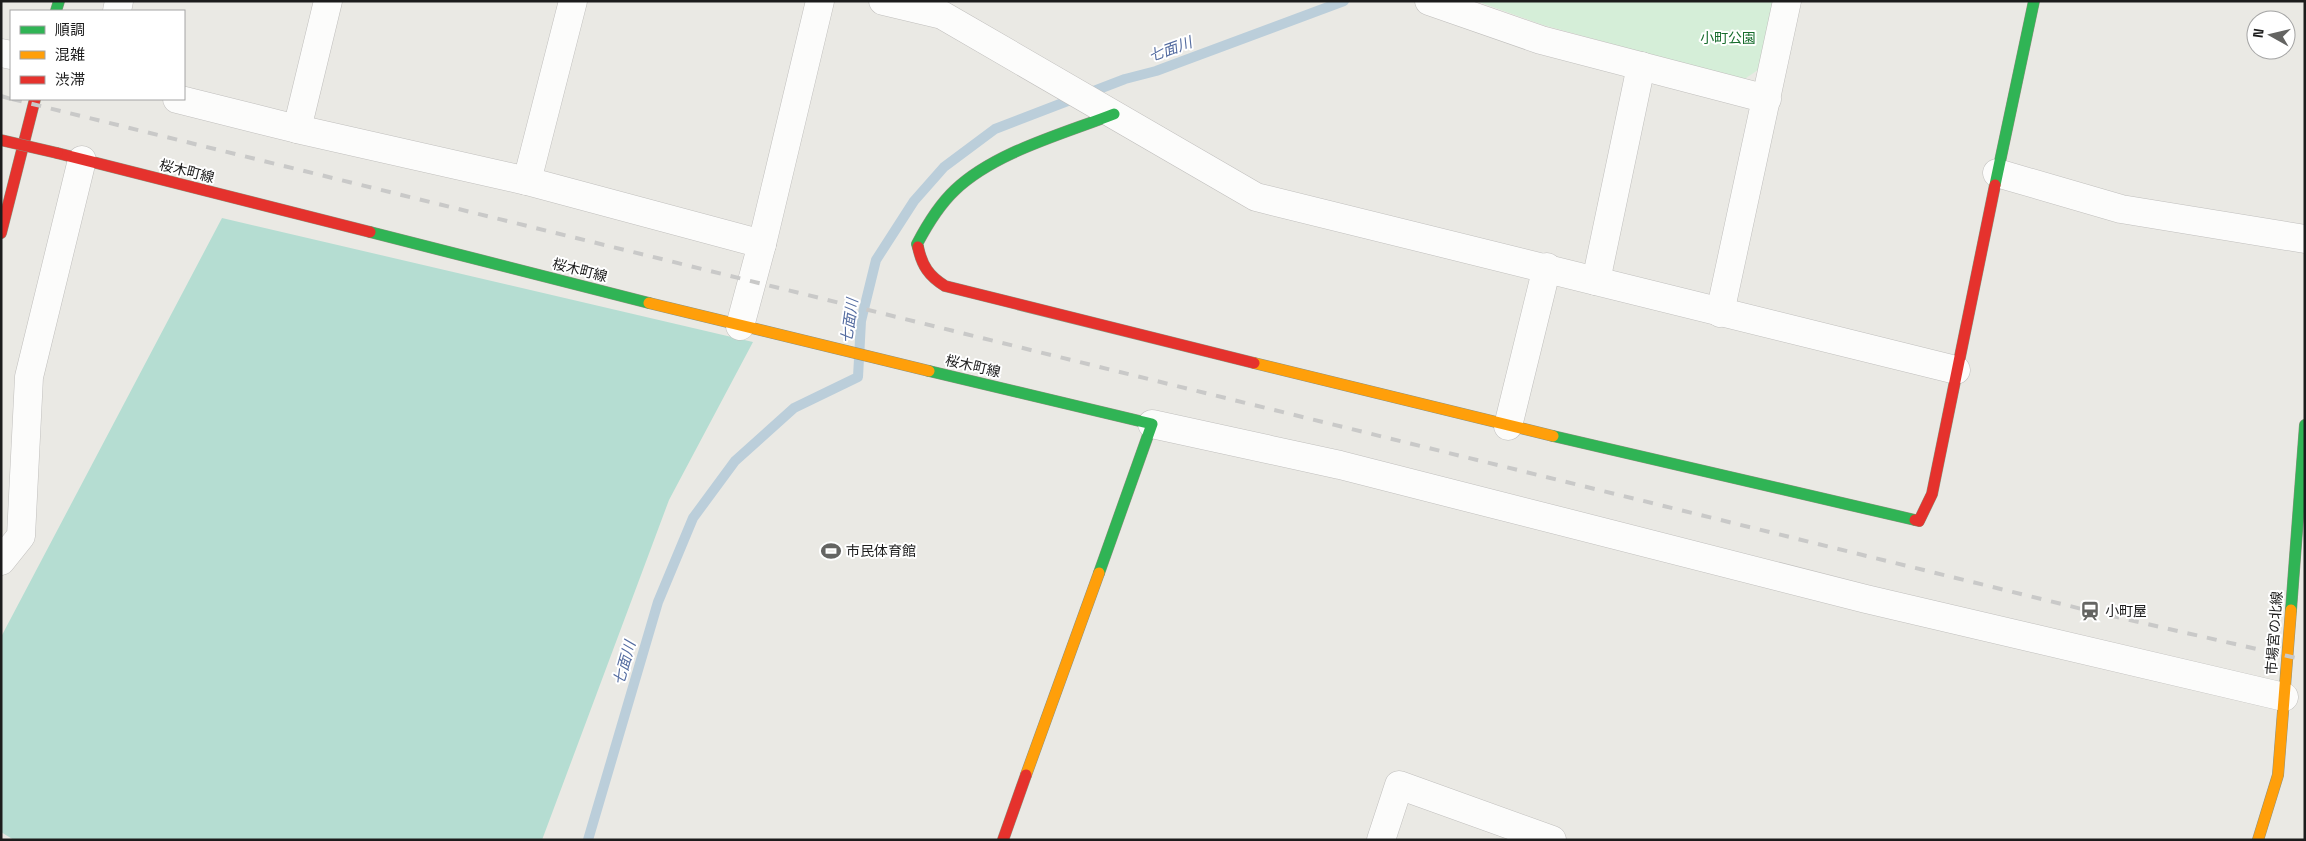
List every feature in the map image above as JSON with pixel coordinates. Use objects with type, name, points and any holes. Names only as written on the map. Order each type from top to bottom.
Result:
[{"type":"street","points":[[297,129],[328,1]]},
{"type":"street","points":[[527,181],[573,1]]},
{"type":"street","points":[[740,326],[762,244],[820,1]]},
{"type":"street","points":[[883,1],[942,14],[1256,197],[1547,267],[1720,313],[1956,370]]},
{"type":"street","points":[[1429,1],[1541,40],[1767,99]]},
{"type":"street","points":[[1720,313],[1787,1]]},
{"type":"street","points":[[1109,112],[1000,160],[960,186],[927,226],[917,244],[921,261],[930,278],[945,286],[1508,426],[1919,521],[1932,494],[1956,370],[2034,1]]},
{"type":"street","points":[[1596,281],[1641,66]]},
{"type":"street","points":[[1,233],[34,100]]},
{"type":"street","points":[[181,100],[297,129],[527,181],[762,244]]},
{"type":"street","name":"桜木町線","points":[[1,140],[740,326],[1152,424]]},
{"type":"street","points":[[1,561],[21,536],[29,377],[70,157]]},
{"type":"street","points":[[1997,173],[2121,210],[2305,239]]},
{"type":"street","points":[[1508,426],[1547,267]]},
{"type":"street","points":[[1003,840],[1152,424],[1340,465],[1866,599],[2284,697]]},
{"type":"street","name":"市場宮の北線","points":[[2258,840],[2278,775],[2305,425]]},
{"type":"street","points":[[1381,840],[1399,785],[1552,840]]},
{"type":"green space","name":"小町公園","points":[[1476,1],[1774,1],[1761,68],[1743,80],[1543,25]]},
{"type":"shaded area","points":[[222,218],[753,342],[669,500],[542,840],[14,840],[1,832],[1,637]]},
{"type":"waterway","name":"七面川","points":[[588,840],[658,602],[693,518],[735,461],[794,408],[858,377],[861,321],[876,260],[914,201],[944,167],[995,129],[1125,79],[1156,71],[1344,1]]},
{"type":"railway","points":[[1,96],[10,99]]},
{"type":"railway","points":[[16,100],[2090,611],[2305,660]]},
{"type":"traffic: fast","points":[[56,10],[59,1]]},
{"type":"traffic: fast","points":[[1995,185],[2034,1]]},
{"type":"traffic: fast","points":[[918,247],[917,244],[939,209],[949,196],[971,177],[1030,145],[1114,114]]},
{"type":"traffic: fast","points":[[370,232],[649,303]]},
{"type":"traffic: fast","points":[[929,371],[1152,424],[1099,573]]},
{"type":"traffic: fast","points":[[2291,610],[2305,425]]},
{"type":"traffic: fast","points":[[1553,436],[1915,520]]},
{"type":"traffic: slow","points":[[649,303],[929,371]]},
{"type":"traffic: slow","points":[[1254,363],[1553,436]]},
{"type":"traffic: slow","points":[[1026,775],[1099,573]]},
{"type":"traffic: slow","points":[[2258,840],[2278,775],[2291,610]]},
{"type":"traffic: jam","points":[[1,233],[35,100]]},
{"type":"traffic: jam","points":[[1,140],[57,153]]},
{"type":"traffic: jam","points":[[57,153],[370,232]]},
{"type":"traffic: jam","points":[[1915,520],[1919,521],[1932,494],[1995,185]]},
{"type":"traffic: jam","points":[[918,247],[927,270],[945,286],[1254,363]]},
{"type":"traffic: jam","points":[[1003,840],[1026,775]]},
{"type":"place","name":"市民体育館","points":[[831,551]]},
{"type":"place","name":"小町屋","points":[[2090,611]]}]
